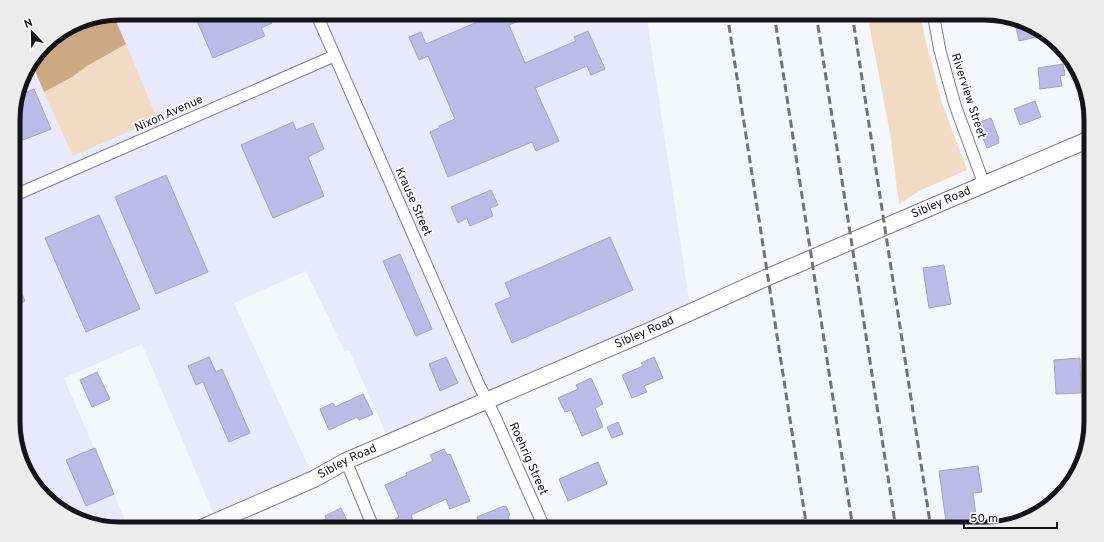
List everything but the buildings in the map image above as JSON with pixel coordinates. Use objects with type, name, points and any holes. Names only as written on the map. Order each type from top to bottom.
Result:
[{"type":"main road","name":"Sibley Road","points":[[217,522],[314,479],[346,461],[649,331],[768,277],[1084,142]]},
{"type":"street","name":"Krause Street","points":[[319,20],[486,400]]},
{"type":"street","name":"Riverview Street","points":[[933,20],[940,51],[955,105],[984,184]]},
{"type":"street","name":"Nixon Avenue","points":[[20,193],[334,56]]},
{"type":"street","name":"Roehrig Street","points":[[486,400],[542,522]]},
{"type":"street","points":[[346,461],[371,522]]},
{"type":"shaded area","points":[[115,20],[126,44],[87,66],[72,77],[44,92],[34,68],[47,52],[52,52],[52,47],[54,45],[70,33],[88,25]]},
{"type":"shaded area","points":[[120,20],[647,20],[691,313],[391,445],[349,350],[345,352],[306,271],[234,303],[314,479],[217,522],[142,344],[64,378],[126,522],[94,519],[76,512],[54,497],[45,488],[33,472],[23,448],[20,422],[20,114],[23,94],[33,70],[47,52],[52,52],[52,47],[54,45],[70,33],[88,25]]},
{"type":"shaded area","points":[[868,20],[921,20],[942,103],[967,170],[921,190],[899,204],[890,133]]},
{"type":"shaded area","points":[[126,44],[157,119],[73,156],[44,92]]},
{"type":"railway","points":[[728,20],[806,522]]},
{"type":"railway","points":[[775,20],[852,522]]},
{"type":"railway","points":[[817,20],[895,522]]},
{"type":"railway","points":[[853,20],[930,522]]}]
